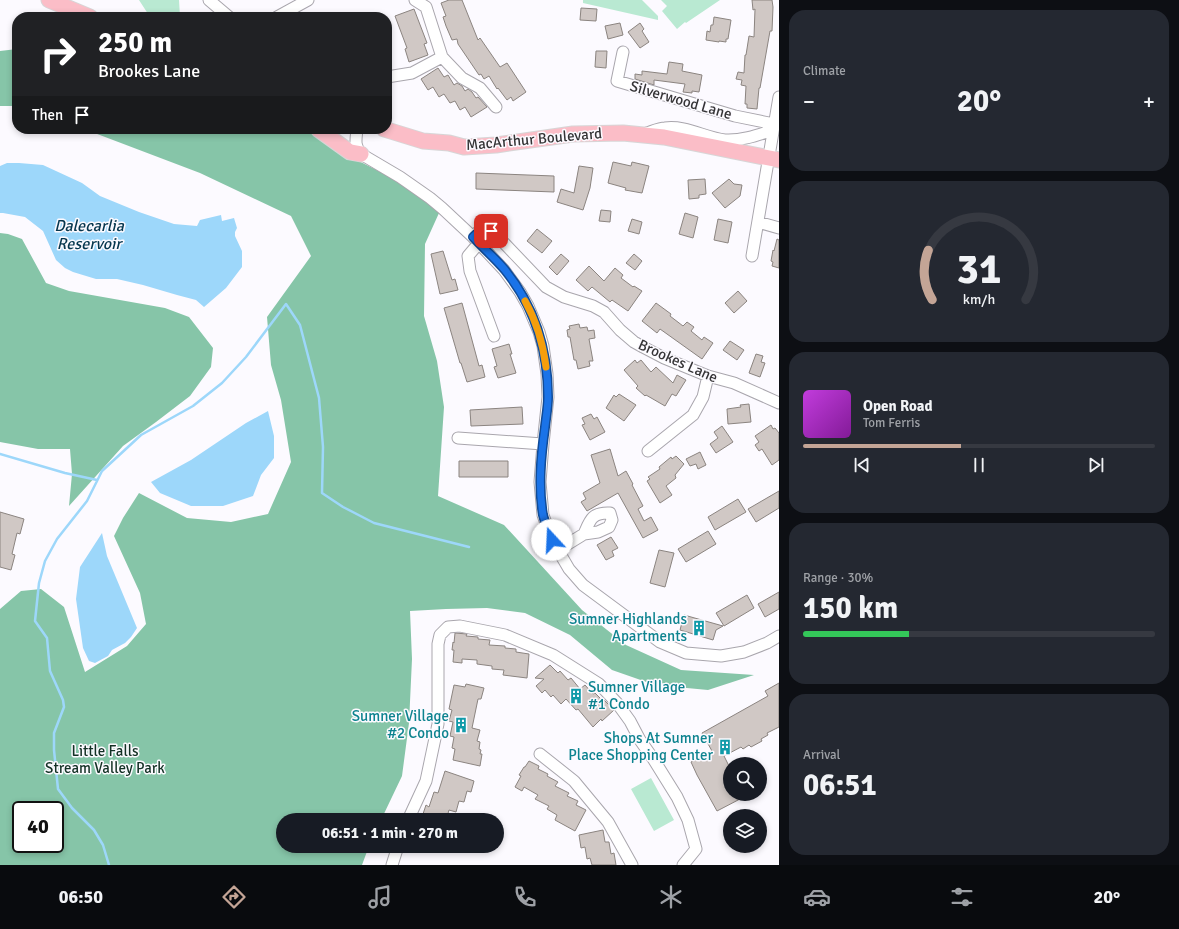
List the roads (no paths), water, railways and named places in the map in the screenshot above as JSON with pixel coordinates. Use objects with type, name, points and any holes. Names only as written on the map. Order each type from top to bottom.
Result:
[{"type":"main road","points":[[49,0],[78,12]]},
{"type":"main road","name":"MacArthur Boulevard","points":[[392,132],[422,141],[448,143],[464,147],[496,145],[573,134],[623,133],[664,137],[774,159]]},
{"type":"main road","points":[[325,134],[350,152],[361,154]]},
{"type":"street","points":[[209,0],[223,12]]},
{"type":"street","points":[[286,12],[308,0]]},
{"type":"street","points":[[415,0],[426,7],[442,57],[462,78],[480,88],[496,107]]},
{"type":"street","name":"Silverwood Lane","points":[[623,52],[617,81],[774,127]]},
{"type":"street","points":[[392,76],[412,73],[442,57]]},
{"type":"street","points":[[752,256],[758,222],[774,159],[774,127],[779,97]]},
{"type":"street","points":[[641,135],[665,128],[685,129],[724,140],[732,140],[743,139],[774,127]]},
{"type":"street","points":[[357,134],[356,148],[361,154],[430,198],[476,240],[504,270],[528,306],[539,332],[545,360],[548,398],[540,482],[543,515],[552,540],[569,569],[583,585],[660,642],[686,653],[720,656],[744,652],[779,636]]},
{"type":"street","points":[[758,222],[779,228]]},
{"type":"street","name":"Brookes Lane","points":[[476,240],[480,230],[491,231],[546,287],[564,297],[593,306],[604,312],[620,330],[634,342],[664,358],[708,376],[734,383],[779,403]]},
{"type":"street","points":[[476,240],[468,256],[470,271],[494,336]]},
{"type":"street","points":[[648,450],[693,415],[703,397],[708,376]]},
{"type":"street","points":[[458,438],[543,444]]},
{"type":"street","points":[[558,550],[584,534]]},
{"type":"street","points":[[411,813],[426,781],[438,724],[438,644],[440,635],[448,627],[460,626],[505,635],[553,655],[599,684],[608,693],[630,721],[640,740],[677,798],[688,820],[696,849],[683,865]]},
{"type":"street","points":[[540,754],[574,781],[608,822],[632,865]]},
{"type":"street","points":[[392,865],[396,853]]},
{"type":"water","name":"Dalecarlia Reservoir","points":[[7,163],[43,165],[82,183],[100,196],[174,224],[197,226],[200,220],[221,215],[222,221],[234,218],[237,228],[235,236],[242,251],[242,267],[226,288],[204,307],[196,300],[143,285],[117,279],[96,279],[73,272],[65,268],[56,260],[43,231],[25,217],[0,213],[0,166]]},
{"type":"water","points":[[268,411],[274,436],[274,458],[261,475],[253,496],[223,506],[191,506],[160,493],[151,482],[191,460],[246,423]]},
{"type":"water","points":[[102,533],[107,556],[137,628],[125,643],[112,650],[108,656],[95,663],[89,661],[83,648],[76,599],[80,567]]},
{"type":"waterway","points":[[109,865],[103,845],[94,830],[72,808],[58,789],[54,750],[54,733],[64,707],[63,700],[50,671],[47,638],[35,621],[39,583],[45,561],[57,539],[87,501],[102,471],[141,435],[193,406],[222,383],[246,357],[286,304],[300,325],[319,398],[323,447],[322,493],[343,507],[374,523],[469,547]]},
{"type":"waterway","points":[[0,454],[65,473],[97,480]]},
{"type":"place","name":"Sumner Highlands Apartments","points":[[699,628]]},
{"type":"place","name":"Sumner Village #1 Condo","points":[[576,696]]},
{"type":"place","name":"Sumner Village #2 Condo","points":[[461,725]]},
{"type":"place","name":"Shops At Sumner Place Shopping Center","points":[[725,747]]},
{"type":"park label","name":"Little Falls Stream Valley Park","points":[[105,760]]}]
